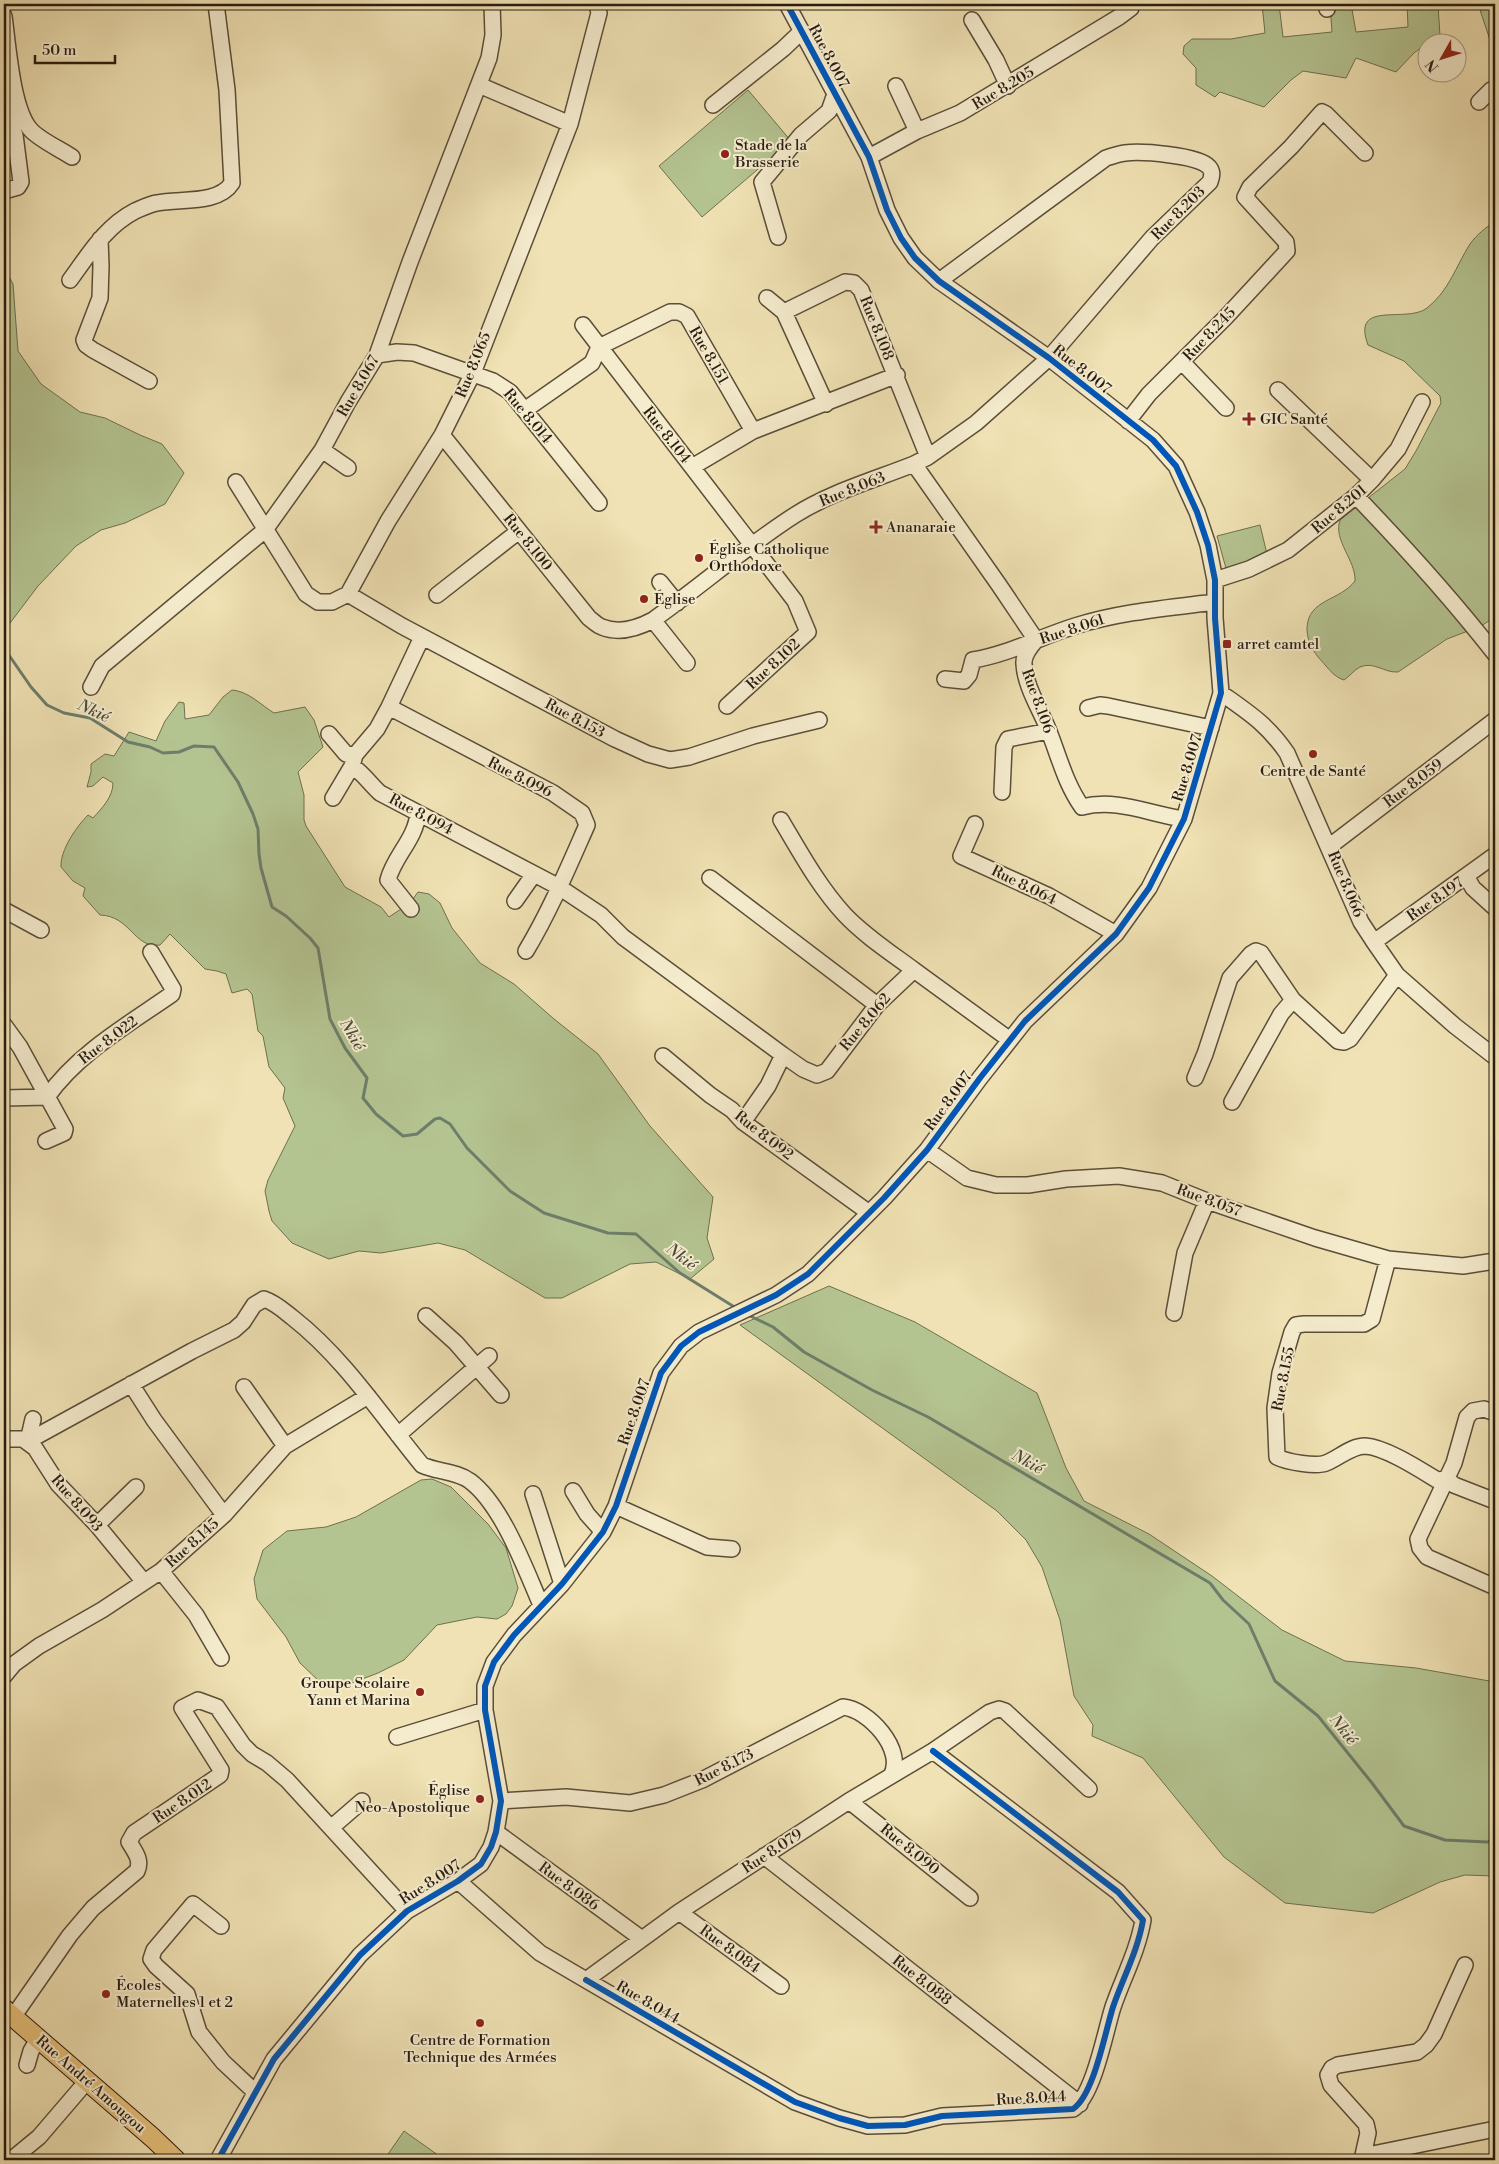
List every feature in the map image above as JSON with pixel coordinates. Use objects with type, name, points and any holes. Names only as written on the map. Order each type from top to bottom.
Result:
[{"type":"main road","name":"Rue André Amougou","points":[[8,2013],[176,2160]]},
{"type":"street","points":[[70,280],[100,239],[135,211],[154,203],[204,198],[222,193],[232,183],[227,90],[216,4]]},
{"type":"street","name":"Rue 8.067","points":[[91,687],[99,670],[107,661],[265,530],[322,450],[348,402],[377,355],[410,262],[489,58],[494,35],[492,4]]},
{"type":"street","name":"Rue 8.065","points":[[348,594],[388,521],[442,435],[472,373],[570,124],[599,13],[597,4]]},
{"type":"street","name":"Rue 8.007","points":[[218,2160],[274,2059],[360,1955],[407,1910],[458,1881],[481,1864],[491,1847],[496,1832],[501,1801],[485,1710],[485,1686],[494,1662],[514,1635],[562,1584],[603,1532],[616,1506],[661,1372],[681,1346],[700,1332],[733,1314],[758,1304],[808,1274],[927,1150],[1025,1021],[1116,934],[1149,888],[1184,819],[1221,694],[1214,602],[1215,580],[1208,545],[1197,512],[1176,466],[1153,440],[1049,358],[939,281],[915,258],[901,238],[887,210],[870,157],[787,4]]},
{"type":"street","name":"Rue 8.205","points":[[870,157],[917,131],[960,113],[1008,86],[1119,17],[1130,8]]},
{"type":"street","points":[[4,16],[13,81],[21,114],[30,130],[72,157]]},
{"type":"street","points":[[972,20],[996,60],[1008,86]]},
{"type":"street","points":[[713,105],[783,49],[802,31]]},
{"type":"street","points":[[479,85],[570,124]]},
{"type":"street","points":[[896,86],[917,131]]},
{"type":"street","points":[[1479,102],[1491,90],[1495,89]]},
{"type":"street","points":[[778,237],[762,182],[801,135],[829,110],[835,94]]},
{"type":"street","points":[[4,107],[9,136],[21,182],[18,187],[4,191]]},
{"type":"street","name":"Rue 8.245","points":[[1128,421],[1149,394],[1182,362],[1287,251],[1288,246],[1245,197],[1250,187],[1291,147],[1322,112],[1365,153]]},
{"type":"street","name":"Rue 8.203","points":[[939,281],[1106,158],[1124,153],[1151,152],[1177,156],[1205,164],[1210,169],[1212,175],[1210,182],[1152,238],[1049,358]]},
{"type":"street","points":[[100,239],[100,298],[84,340],[94,350],[149,382]]},
{"type":"street","name":"Rue 8.108","points":[[784,312],[844,282],[854,283],[862,290],[928,458]]},
{"type":"street","points":[[767,298],[784,312],[826,404]]},
{"type":"street","name":"Rue 8.151","points":[[526,412],[529,407],[592,362],[600,347],[670,312],[680,312],[687,316],[753,431]]},
{"type":"street","name":"Rue 8.104","points":[[583,325],[692,467],[753,431]]},
{"type":"street","name":"Rue 8.014","points":[[377,355],[398,352],[414,353],[472,373],[502,386],[526,412],[599,503]]},
{"type":"street","name":"Rue 8.063","points":[[626,630],[640,627],[678,603],[753,544],[796,514],[823,500],[928,458],[976,422],[1049,358]]},
{"type":"street","points":[[1182,362],[1226,408]]},
{"type":"street","points":[[753,431],[897,375]]},
{"type":"street","name":"Rue 8.201","points":[[1215,580],[1249,569],[1288,550],[1356,496],[1372,480],[1278,390]]},
{"type":"street","points":[[1372,480],[1398,449],[1422,402]]},
{"type":"street","name":"Rue 8.100","points":[[442,435],[589,618],[602,628],[626,630]]},
{"type":"street","points":[[322,450],[348,468]]},
{"type":"street","points":[[914,464],[1000,585],[1036,640]]},
{"type":"street","points":[[692,467],[753,544]]},
{"type":"street","points":[[236,482],[306,594],[318,602],[332,602],[348,594]]},
{"type":"street","points":[[1356,496],[1468,618],[1495,654]]},
{"type":"street","points":[[437,595],[519,531]]},
{"type":"street","name":"Rue 8.102","points":[[727,706],[808,632],[795,601],[753,544]]},
{"type":"street","points":[[660,582],[678,603]]},
{"type":"street","name":"Rue 8.153","points":[[348,594],[422,637],[616,739],[648,754],[670,760],[689,757],[753,736],[819,720]]},
{"type":"street","name":"Rue 8.061","points":[[945,679],[964,681],[969,675],[973,660],[1008,651],[1073,627],[1114,615],[1214,602]]},
{"type":"street","points":[[653,620],[687,663]]},
{"type":"street","points":[[333,798],[353,760],[377,730],[390,707],[422,637]]},
{"type":"street","name":"Rue 8.106","points":[[1036,640],[1023,662],[1025,676],[1049,731],[1061,767],[1074,797],[1082,807],[1101,803],[1121,804],[1184,819]]},
{"type":"street","name":"Rue 8.066","points":[[1221,694],[1260,720],[1275,735],[1287,753],[1330,846],[1361,922],[1397,974],[1455,1026],[1495,1057]]},
{"type":"street","points":[[1088,708],[1100,705],[1108,706],[1211,728]]},
{"type":"street","name":"Rue 8.096","points":[[390,707],[553,793],[582,813],[587,825],[542,925],[526,951]]},
{"type":"street","name":"Rue 8.059","points":[[1330,846],[1495,720]]},
{"type":"street","points":[[1002,792],[1004,747],[1008,739],[1049,731]]},
{"type":"street","name":"Rue 8.094","points":[[329,734],[353,760],[372,786],[380,792],[559,887],[602,915],[623,937],[783,1055]]},
{"type":"street","points":[[411,909],[388,880],[391,868],[412,836],[418,813]]},
{"type":"street","points":[[781,820],[826,892],[846,916],[914,970],[1010,1040]]},
{"type":"street","name":"Rue 8.064","points":[[975,824],[961,856],[1049,896],[1116,934]]},
{"type":"street","name":"Rue 8.197","points":[[1374,942],[1495,856]]},
{"type":"street","points":[[514,901],[534,874]]},
{"type":"street","points":[[1466,876],[1473,888],[1495,908]]},
{"type":"street","points":[[710,878],[877,1005]]},
{"type":"street","points":[[4,910],[41,930]]},
{"type":"street","points":[[1195,1078],[1205,1054],[1230,978],[1251,954],[1256,951],[1261,953],[1293,1000],[1338,1041],[1344,1042],[1350,1040],[1397,974]]},
{"type":"street","name":"Rue 8.022","points":[[47,1097],[66,1073],[88,1054],[172,994],[173,989],[151,952]]},
{"type":"street","name":"Rue 8.062","points":[[783,1055],[803,1069],[817,1075],[827,1071],[877,1005],[914,970]]},
{"type":"street","points":[[1232,1102],[1281,1014],[1293,1000]]},
{"type":"street","points":[[4,1025],[20,1047],[65,1131],[46,1141]]},
{"type":"street","points":[[743,1122],[768,1086],[783,1055]]},
{"type":"street","name":"Rue 8.092","points":[[663,1056],[710,1095],[732,1110],[743,1122],[868,1212]]},
{"type":"street","points":[[4,1098],[47,1097]]},
{"type":"street","name":"Rue 8.057","points":[[927,1150],[967,1178],[996,1185],[1028,1185],[1119,1176],[1162,1183],[1207,1201],[1315,1238],[1388,1259],[1463,1266],[1495,1261]]},
{"type":"street","points":[[1174,1313],[1185,1252],[1207,1201]]},
{"type":"street","name":"Rue 8.155","points":[[1388,1259],[1372,1319],[1364,1324],[1296,1325],[1292,1332],[1280,1373],[1275,1408],[1277,1458],[1286,1462],[1326,1463],[1345,1452],[1362,1446],[1382,1448],[1437,1480],[1447,1479],[1454,1486],[1495,1501]]},
{"type":"street","points":[[4,1439],[28,1441],[234,1330],[243,1322],[254,1305],[264,1299],[272,1302],[312,1333],[368,1396],[422,1465],[470,1481],[485,1497],[506,1528],[541,1605]]},
{"type":"street","points":[[426,1316],[456,1343],[501,1395]]},
{"type":"street","points":[[398,1435],[489,1356]]},
{"type":"street","points":[[131,1384],[159,1427],[224,1515]]},
{"type":"street","points":[[244,1387],[286,1446]]},
{"type":"street","name":"Rue 8.145","points":[[4,1676],[14,1664],[39,1646],[102,1610],[161,1571],[224,1515],[286,1446],[368,1396]]},
{"type":"street","points":[[1495,1413],[1484,1409],[1473,1411],[1467,1417],[1454,1463],[1418,1539],[1420,1548],[1427,1557],[1495,1587]]},
{"type":"street","points":[[28,1441],[33,1419]]},
{"type":"street","name":"Rue 8.093","points":[[28,1441],[36,1448],[58,1484],[97,1526],[144,1582]]},
{"type":"street","points":[[97,1526],[136,1487]]},
{"type":"street","points":[[573,1491],[587,1514],[603,1532]]},
{"type":"street","points":[[533,1494],[562,1584]]},
{"type":"street","points":[[616,1506],[707,1546],[732,1549]]},
{"type":"street","points":[[161,1571],[196,1615],[220,1658]]},
{"type":"street","name":"Rue 8.012","points":[[8,2013],[93,1908],[137,1871],[139,1859],[129,1842],[134,1833],[220,1775],[221,1770],[182,1708],[198,1700],[217,1707],[243,1745],[287,1780],[407,1910]]},
{"type":"street","name":"Rue 8.173","points":[[501,1801],[566,1797],[630,1803],[664,1795],[702,1780],[843,1706],[852,1707],[871,1721],[888,1740],[895,1756],[896,1768],[891,1776]]},
{"type":"street","points":[[397,1737],[485,1710]]},
{"type":"street","name":"Rue 8.079","points":[[586,1980],[679,1912],[849,1801],[933,1751],[990,1712],[1005,1711],[1089,1788]]},
{"type":"street","name":"Rue 8.044","points":[[586,1980],[795,2102],[868,2126],[905,2124],[942,2116],[1073,2109],[1080,2104],[1095,2068],[1113,2009],[1140,1937],[1143,1920],[1118,1892],[933,1751]]},
{"type":"street","points":[[332,1828],[362,1801]]},
{"type":"street","name":"Rue 8.090","points":[[849,1801],[970,1898]]},
{"type":"street","name":"Rue 8.086","points":[[496,1832],[642,1939]]},
{"type":"street","name":"Rue 8.088","points":[[764,1856],[1080,2104]]},
{"type":"street","points":[[458,1881],[540,1953],[586,1980]]},
{"type":"street","points":[[221,1926],[193,1904],[154,1950],[152,1959],[156,1966],[187,1994],[199,2032],[223,2062],[255,2092]]},
{"type":"street","name":"Rue 8.084","points":[[679,1912],[781,1986]]},
{"type":"street","points":[[1465,1965],[1434,2034],[1426,2045],[1417,2052],[1338,2065],[1332,2068],[1328,2075],[1331,2085],[1366,2124],[1368,2133],[1362,2158],[1495,2128]]},
{"type":"street","points":[[27,2065],[31,2051],[38,2039]]},
{"type":"street","points":[[11,2160],[39,2137],[87,2081]]},
{"type":"green space","points":[[1262,4],[1279,4],[1283,37],[1332,32],[1330,4],[1351,4],[1356,32],[1408,27],[1407,4],[1438,4],[1440,32],[1416,32],[1416,52],[1396,72],[1356,58],[1346,78],[1303,71],[1291,80],[1264,107],[1220,92],[1215,97],[1196,85],[1196,68],[1183,54],[1184,46],[1192,39],[1231,39],[1265,33]]},
{"type":"green space","points":[[1478,4],[1495,4],[1495,53],[1494,52]]},
{"type":"green space","name":"Stade de la Brasserie","points":[[748,90],[791,141],[702,217],[659,166]]},
{"type":"green space","points":[[1495,221],[1495,617],[1481,626],[1447,639],[1398,672],[1370,665],[1358,668],[1344,680],[1333,674],[1316,654],[1311,647],[1307,632],[1309,618],[1313,611],[1349,588],[1355,581],[1352,566],[1340,535],[1340,520],[1405,469],[1441,403],[1440,396],[1404,361],[1368,345],[1365,331],[1367,322],[1374,317],[1407,314],[1427,308],[1447,286],[1473,240]]},
{"type":"green space","points":[[4,267],[13,284],[18,351],[41,384],[80,412],[105,418],[162,444],[184,473],[165,504],[125,523],[101,530],[76,546],[38,586],[4,631]]},
{"type":"green space","points":[[1260,525],[1267,554],[1227,572],[1217,536]]},
{"type":"green space","points":[[232,690],[249,696],[274,713],[305,707],[314,720],[323,747],[298,772],[304,795],[304,820],[345,887],[381,907],[389,917],[410,903],[418,892],[429,894],[440,903],[452,928],[480,963],[514,984],[598,1054],[650,1126],[713,1197],[707,1238],[714,1259],[690,1279],[656,1262],[630,1264],[562,1298],[545,1298],[465,1250],[438,1243],[381,1253],[359,1251],[329,1259],[292,1243],[272,1221],[265,1191],[268,1180],[295,1126],[283,1098],[285,1088],[269,1067],[263,1036],[258,1031],[252,994],[247,989],[232,993],[226,974],[205,969],[170,934],[160,945],[151,945],[138,938],[119,921],[100,915],[83,896],[85,888],[73,881],[61,867],[63,853],[74,832],[88,815],[93,818],[106,802],[113,788],[113,783],[103,777],[93,786],[87,787],[91,764],[105,754],[114,756],[129,732],[156,741],[165,721],[179,702],[184,703],[185,719],[209,715],[223,697]]},
{"type":"green space","points":[[829,1286],[915,1322],[1037,1393],[1066,1468],[1084,1501],[1149,1534],[1212,1576],[1282,1630],[1345,1661],[1416,1668],[1495,1682],[1495,1876],[1465,1875],[1440,1882],[1373,1913],[1285,1903],[1224,1857],[1143,1758],[1092,1736],[1093,1725],[1074,1696],[1060,1620],[1042,1567],[1026,1540],[997,1511],[740,1325]]},
{"type":"green space","points":[[432,1479],[451,1487],[488,1524],[506,1548],[518,1588],[512,1606],[506,1614],[497,1619],[477,1617],[437,1625],[404,1660],[378,1673],[344,1686],[321,1683],[300,1663],[286,1637],[257,1599],[254,1579],[263,1550],[287,1531],[326,1527],[356,1517],[421,1480]]},
{"type":"green space","points":[[404,2131],[445,2160],[384,2160]]},
{"type":"waterway","name":"Nkié","points":[[4,648],[31,687],[47,705],[64,713],[90,718],[128,742],[150,747],[163,753],[179,752],[194,746],[214,747],[238,782],[253,814],[258,829],[261,868],[272,907],[286,916],[318,948],[330,1019],[345,1048],[367,1078],[363,1098],[376,1114],[403,1136],[417,1134],[435,1119],[440,1118],[450,1124],[467,1148],[510,1191],[544,1213],[608,1233],[636,1234],[680,1273],[736,1308]]},
{"type":"waterway","name":"Nkié","points":[[746,1314],[773,1327],[804,1352],[872,1390],[928,1417],[1210,1583],[1223,1600],[1249,1624],[1275,1681],[1318,1716],[1404,1826],[1445,1840],[1487,1842],[1495,1840]]},
{"type":"cycle path","points":[[218,2160],[274,2059],[360,1955],[407,1911],[458,1881],[481,1864],[491,1847],[496,1832],[501,1801],[485,1710],[485,1686],[494,1662],[514,1635],[562,1584],[603,1532],[616,1506],[661,1373],[681,1346],[699,1332],[776,1295],[808,1274],[884,1198],[927,1150],[1025,1021],[1116,934],[1149,888],[1184,819],[1221,693],[1215,618],[1215,580],[1208,545],[1197,512],[1176,466],[1153,440],[1049,358],[939,281],[915,258],[901,238],[887,210],[869,157],[787,4]]},
{"type":"cycle path","points":[[586,1980],[795,2102],[868,2126],[905,2125],[942,2116],[1073,2109],[1087,2091],[1093,2077],[1113,2007],[1134,1953],[1143,1920],[1118,1892],[933,1751]]},
{"type":"place","name":"Stade de la Brasserie","points":[[725,154]]},
{"type":"place","name":"GIC Santé","points":[[1249,419]]},
{"type":"place","name":"Ananaraie","points":[[876,527]]},
{"type":"place","name":"Église Catholique Orthodoxe","points":[[699,558]]},
{"type":"place","name":"Église","points":[[644,599]]},
{"type":"place","name":"arret camtel","points":[[1227,644]]},
{"type":"place","name":"Centre de Santé","points":[[1313,754]]},
{"type":"place","name":"Groupe Scolaire Yann et Marina","points":[[420,1692]]},
{"type":"place","name":"Église Neo-Apostolique","points":[[480,1799]]},
{"type":"place","name":"Écoles Maternelles 1 et 2","points":[[106,1994]]},
{"type":"place","name":"Centre de Formation Technique des Armées","points":[[480,2023]]}]
